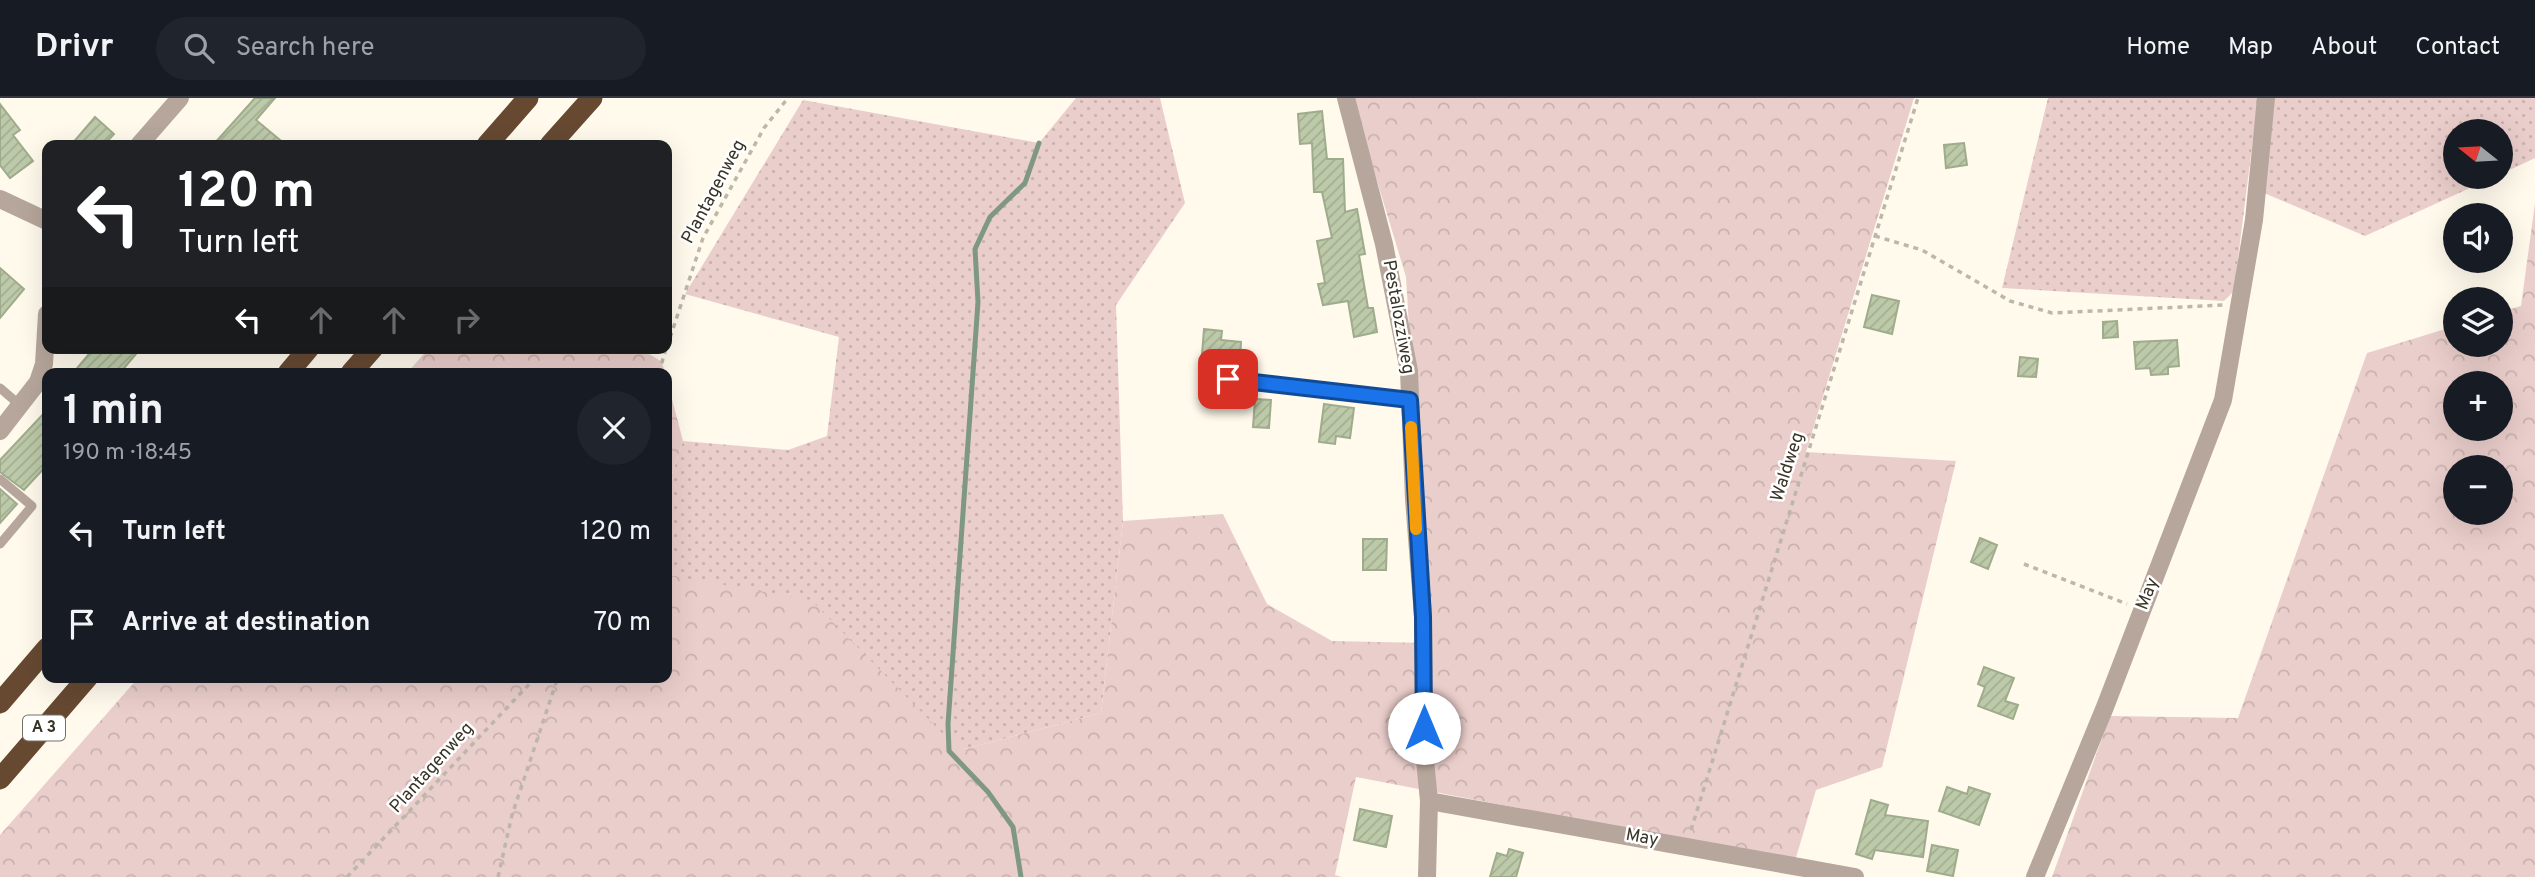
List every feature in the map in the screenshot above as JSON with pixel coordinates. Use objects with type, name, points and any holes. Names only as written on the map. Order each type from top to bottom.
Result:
[{"type":"highway","points":[[491,140],[528,98]]},
{"type":"highway","points":[[554,140],[592,98]]},
{"type":"highway","points":[[292,368],[304,354]]},
{"type":"highway","points":[[355,368],[368,354]]},
{"type":"highway","name":"A 3","points":[[0,703],[42,654]]},
{"type":"highway","name":"A 3","points":[[0,779],[83,683]]},
{"type":"street","points":[[143,140],[180,98]]},
{"type":"street","name":"Pestalozziweg","points":[[1346,98],[1384,244],[1409,371],[1423,617],[1424,750],[1429,801],[1427,877]]},
{"type":"street","name":"May","points":[[2035,877],[2142,610],[2222,400],[2254,220],[2266,98]]},
{"type":"street","points":[[0,199],[42,219]]},
{"type":"street","points":[[0,431],[38,382],[42,370]]},
{"type":"street","name":"May","points":[[1429,801],[1855,877]]},
{"type":"lane","points":[[1228,379],[1410,400]]},
{"type":"lane","points":[[0,388],[21,406]]},
{"type":"lane","points":[[0,479],[32,506],[0,544]]},
{"type":"path","name":"Plantagenweg","points":[[672,333],[703,238],[764,128],[788,98]]},
{"type":"path","name":"Waldweg","points":[[1687,845],[1918,98]]},
{"type":"path","points":[[1874,236],[1922,250],[2010,301],[2052,313],[2240,304]]},
{"type":"path","points":[[2024,564],[2142,610]]},
{"type":"path","name":"Plantagenweg","points":[[347,877],[530,683]]},
{"type":"path","points":[[498,877],[512,815],[556,683]]},
{"type":"green space","points":[[1076,98],[1160,98],[1185,203],[1116,305],[1123,521],[1101,713],[965,749],[672,578],[672,474],[683,441],[788,450],[827,436],[839,337],[685,294],[803,100],[1039,143]]},
{"type":"green space","points":[[1352,98],[1914,98],[1806,452],[1956,461],[1882,767],[1816,790],[1795,861],[1356,777],[1335,875],[1342,877],[0,877],[0,835],[134,683],[672,683],[672,576],[811,600],[944,735],[965,749],[1101,713],[1123,521],[1223,514],[1267,604],[1332,641],[1428,643],[1406,277]]},
{"type":"green space","points":[[2048,98],[2258,98],[2234,291],[2224,301],[2002,288]]},
{"type":"green space","points":[[2273,98],[2535,98],[2535,158],[2513,168],[2513,119],[2443,119],[2443,189],[2468,189],[2365,236],[2264,193]]},
{"type":"green space","points":[[2535,203],[2535,877],[2052,877],[2110,716],[2238,718],[2367,353],[2443,330],[2443,357],[2513,357],[2513,308],[2521,306]]},
{"type":"green space","points":[[424,354],[649,354],[662,362],[664,368],[411,368]]},
{"type":"green space","points":[[672,399],[683,441],[672,474]]},
{"type":"building","points":[[255,98],[275,98],[256,120],[280,140],[217,140]]},
{"type":"building","points":[[0,104],[20,130],[13,135],[33,161],[10,178],[0,165]]},
{"type":"building","points":[[1322,111],[1327,159],[1343,159],[1345,212],[1357,209],[1365,254],[1359,255],[1368,308],[1373,308],[1377,332],[1354,337],[1348,301],[1323,305],[1318,284],[1325,283],[1317,241],[1332,238],[1322,192],[1314,192],[1312,143],[1300,144],[1298,114]]},
{"type":"building","points":[[95,117],[114,134],[109,140],[75,140]]},
{"type":"building","points":[[1964,143],[1967,165],[1946,168],[1944,145]]},
{"type":"building","points":[[0,268],[24,289],[0,318]]},
{"type":"building","points":[[1872,295],[1899,301],[1892,334],[1864,327]]},
{"type":"building","points":[[2117,321],[2118,337],[2103,338],[2103,322]]},
{"type":"building","points":[[1204,329],[1222,331],[1221,340],[1241,342],[1240,358],[1202,354]]},
{"type":"building","points":[[2177,340],[2179,366],[2168,367],[2168,374],[2151,375],[2150,368],[2136,369],[2134,342]]},
{"type":"building","points":[[89,354],[136,354],[124,368],[77,368]]},
{"type":"building","points":[[2020,357],[2038,359],[2036,377],[2018,376]]},
{"type":"building","points":[[1255,399],[1271,400],[1269,428],[1253,427]]},
{"type":"building","points":[[1324,404],[1354,408],[1350,438],[1336,436],[1335,444],[1319,442]]},
{"type":"building","points":[[42,415],[42,470],[24,490],[0,472],[0,460]]},
{"type":"building","points":[[0,489],[17,504],[0,523]]},
{"type":"building","points":[[1980,538],[1997,545],[1988,569],[1971,562]]},
{"type":"building","points":[[1363,539],[1387,539],[1386,570],[1363,570]]},
{"type":"building","points":[[1984,667],[2014,678],[2005,701],[2018,705],[2013,719],[1978,706],[1985,687],[1978,684]]},
{"type":"building","points":[[1947,787],[1967,794],[1969,787],[1990,794],[1979,825],[1939,811]]},
{"type":"building","points":[[1871,800],[1888,805],[1885,815],[1928,821],[1923,857],[1875,850],[1872,859],[1856,854]]},
{"type":"building","points":[[1360,809],[1392,816],[1386,847],[1354,840]]},
{"type":"building","points":[[1932,845],[1958,850],[1953,876],[1927,871]]},
{"type":"building","points":[[1509,849],[1523,853],[1516,877],[1490,877],[1497,853],[1507,856]]},
{"type":"waterway","points":[[1021,877],[1013,827],[988,792],[949,751],[948,724],[978,302],[975,249],[990,217],[1025,183],[1039,143]]},
{"type":"slow traffic","points":[[1411,427],[1416,529]]},
{"type":"route","points":[[1228,379],[1410,400],[1423,617],[1424,728]]}]
